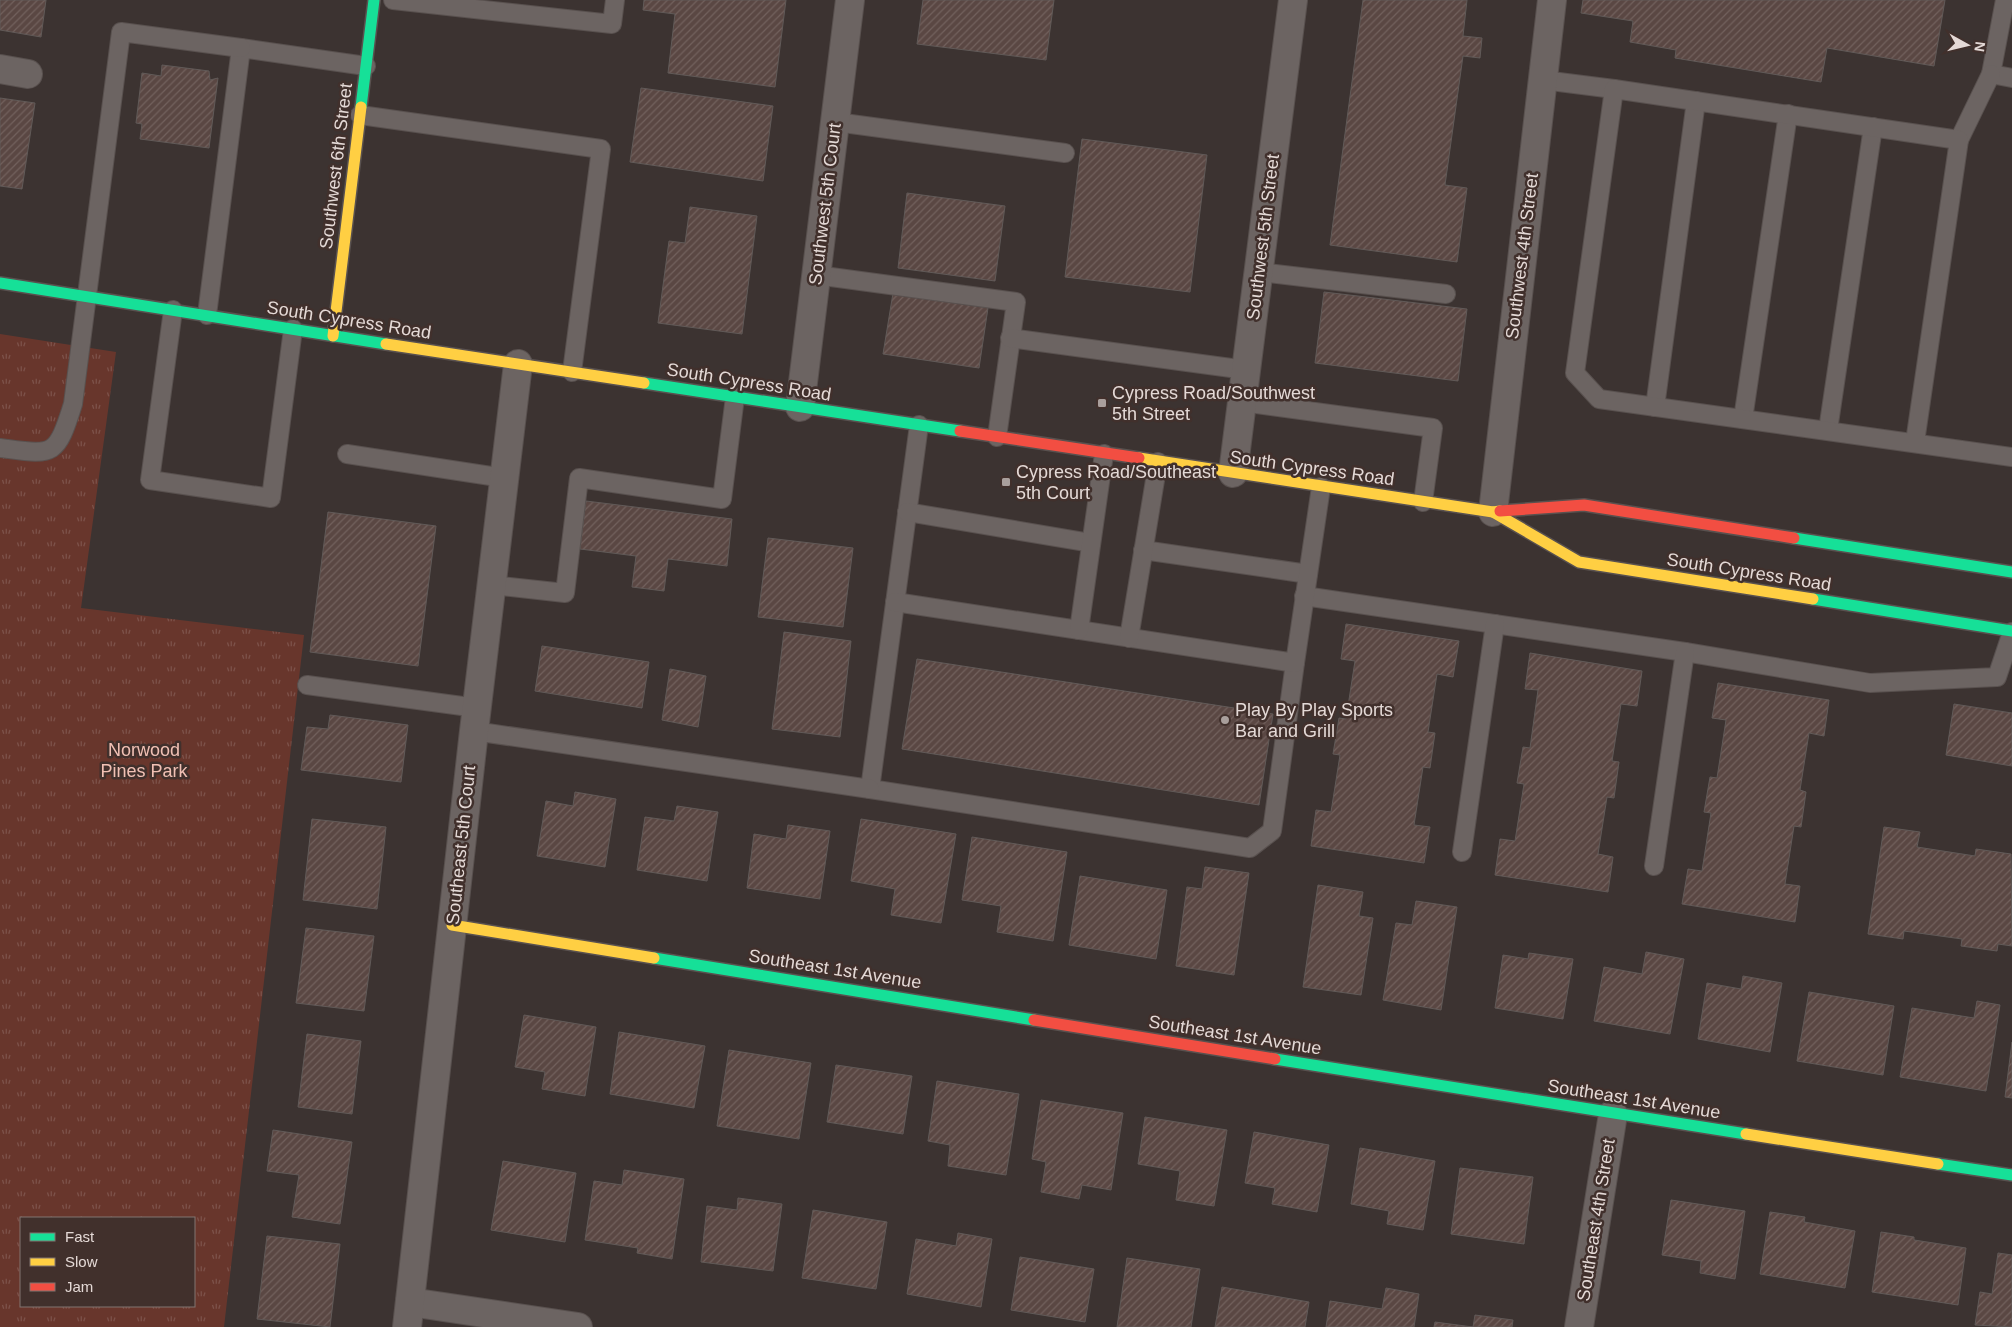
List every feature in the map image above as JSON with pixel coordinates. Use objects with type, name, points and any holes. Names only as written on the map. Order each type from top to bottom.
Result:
[{"type":"street","name":"Southwest 6th Street","points":[[333,336],[374,0]]},
{"type":"street","name":"Southwest 5th Court","points":[[800,407],[850,0]]},
{"type":"street","name":"Southwest 5th Street","points":[[1233,474],[1293,0]]},
{"type":"street","name":"Southwest 4th Street","points":[[1493,512],[1552,0]]},
{"type":"street","points":[[0,69],[28,74]]},
{"type":"street","name":"South Cypress Road","points":[[0,283],[333,336],[1422,502],[1493,512],[1584,505],[2012,572]]},
{"type":"street","name":"Southeast 5th Court","points":[[408,1314],[518,364]]},
{"type":"street","name":"South Cypress Road","points":[[1493,512],[1580,562],[2012,632]]},
{"type":"street","name":"Southeast 1st Avenue","points":[[452,925],[1613,1114],[2012,1175]]},
{"type":"street","name":"Southeast 4th Street","points":[[1579,1327],[1613,1114]]},
{"type":"street","points":[[408,1314],[578,1327]]},
{"type":"lane","points":[[392,0],[612,24],[615,0]]},
{"type":"lane","points":[[1915,442],[1959,140],[1991,74],[2006,0]]},
{"type":"lane","points":[[0,448],[41,453],[53,448],[63,436],[73,404],[121,32],[366,66]]},
{"type":"lane","points":[[207,315],[241,48]]},
{"type":"lane","points":[[1991,74],[2012,78]]},
{"type":"lane","points":[[1542,80],[1959,140]]},
{"type":"lane","points":[[1614,89],[1575,373],[1599,399],[2012,457]]},
{"type":"lane","points":[[1655,407],[1696,101]]},
{"type":"lane","points":[[1743,419],[1788,114]]},
{"type":"lane","points":[[360,115],[601,149],[572,372]]},
{"type":"lane","points":[[836,122],[1065,153]]},
{"type":"lane","points":[[1828,430],[1873,127]]},
{"type":"lane","points":[[1259,272],[1446,294]]},
{"type":"lane","points":[[816,275],[1016,302],[998,437]]},
{"type":"lane","points":[[173,310],[150,480],[271,498],[294,329]]},
{"type":"lane","points":[[1010,338],[1246,370]]},
{"type":"lane","points":[[492,585],[565,593],[579,478],[722,499],[735,397]]},
{"type":"lane","points":[[1242,402],[1433,428],[1422,502]]},
{"type":"lane","points":[[870,789],[919,425]]},
{"type":"lane","points":[[347,454],[504,478]]},
{"type":"lane","points":[[1079,630],[1104,454]]},
{"type":"lane","points":[[1129,638],[1158,462]]},
{"type":"lane","points":[[308,685],[476,720],[870,789],[1250,848],[1272,831],[1294,663],[1321,487]]},
{"type":"lane","points":[[907,512],[1091,543]]},
{"type":"lane","points":[[1143,550],[1308,574]]},
{"type":"lane","points":[[1304,596],[1685,652],[1870,683],[1998,677],[2012,632]]},
{"type":"lane","points":[[895,602],[1294,663]]},
{"type":"lane","points":[[1462,852],[1495,624]]},
{"type":"lane","points":[[1654,866],[1685,652]]},
{"type":"green space","name":"Norwood Pines Park","points":[[0,334],[116,352],[81,608],[304,635],[224,1327],[0,1327]]},
{"type":"building","points":[[0,0],[46,0],[41,37],[0,30]]},
{"type":"building","points":[[644,0],[786,0],[775,87],[668,73],[675,14],[643,10]]},
{"type":"building","points":[[923,0],[1054,0],[1046,60],[917,44]]},
{"type":"building","points":[[1363,0],[1467,0],[1463,36],[1482,38],[1480,58],[1463,56],[1445,185],[1467,188],[1457,262],[1330,245]]},
{"type":"building","points":[[1583,0],[1945,0],[1934,66],[1827,48],[1821,82],[1675,58],[1676,50],[1630,42],[1633,21],[1581,13]]},
{"type":"building","points":[[162,65],[209,71],[210,80],[218,78],[209,148],[140,139],[142,124],[136,123],[142,73],[161,76]]},
{"type":"building","points":[[641,88],[773,106],[763,181],[630,162]]},
{"type":"building","points":[[0,98],[35,103],[22,189],[0,186]]},
{"type":"building","points":[[1082,139],[1207,155],[1190,292],[1065,277]]},
{"type":"building","points":[[907,193],[1005,206],[995,281],[898,268]]},
{"type":"building","points":[[690,207],[757,216],[742,334],[658,323],[669,241],[685,243]]},
{"type":"building","points":[[1324,292],[1467,309],[1458,381],[1315,363]]},
{"type":"building","points":[[893,293],[988,308],[979,368],[883,354]]},
{"type":"building","points":[[586,501],[732,519],[727,566],[668,559],[664,591],[632,587],[636,556],[580,549]]},
{"type":"building","points":[[328,512],[436,526],[418,666],[310,652]]},
{"type":"building","points":[[768,538],[853,548],[843,627],[758,617]]},
{"type":"building","points":[[1346,624],[1459,641],[1453,677],[1437,674],[1428,732],[1435,733],[1430,768],[1423,767],[1414,825],[1430,827],[1424,863],[1311,846],[1316,810],[1331,812],[1340,755],[1333,754],[1339,718],[1346,719],[1355,661],[1341,659]]},
{"type":"building","points":[[784,632],[851,641],[840,737],[772,729]]},
{"type":"building","points":[[542,646],[649,662],[642,708],[535,691]]},
{"type":"building","points":[[1530,653],[1642,671],[1637,706],[1621,704],[1612,761],[1619,762],[1614,798],[1607,797],[1598,854],[1613,857],[1608,892],[1495,875],[1500,839],[1515,841],[1524,784],[1517,783],[1523,747],[1530,748],[1538,690],[1525,689]]},
{"type":"building","points":[[917,659],[1273,714],[1259,805],[902,749]]},
{"type":"building","points":[[670,669],[706,676],[698,727],[662,720]]},
{"type":"building","points":[[1718,683],[1829,700],[1824,736],[1809,733],[1800,790],[1806,792],[1801,827],[1794,826],[1785,884],[1800,886],[1795,922],[1682,904],[1688,869],[1702,871],[1711,813],[1704,812],[1710,777],[1717,778],[1726,720],[1712,718]]},
{"type":"building","points":[[1954,704],[2012,713],[2012,766],[1946,755]]},
{"type":"building","points":[[330,715],[408,725],[401,782],[301,770],[307,727],[328,729]]},
{"type":"building","points":[[575,792],[616,799],[605,867],[537,856],[546,801],[573,806]]},
{"type":"building","points":[[677,806],[718,812],[707,881],[637,870],[645,817],[674,821]]},
{"type":"building","points":[[312,819],[386,827],[377,909],[303,900]]},
{"type":"building","points":[[861,819],[956,834],[941,923],[891,915],[895,889],[851,881]]},
{"type":"building","points":[[788,825],[830,831],[820,899],[747,888],[754,834],[786,839]]},
{"type":"building","points":[[1884,827],[1920,832],[1917,847],[1975,856],[1976,849],[2011,854],[2012,946],[1998,944],[1997,951],[1961,946],[1962,939],[1904,931],[1903,939],[1868,934]]},
{"type":"building","points":[[972,837],[1067,852],[1053,941],[997,932],[1001,906],[962,900]]},
{"type":"building","points":[[1205,867],[1249,873],[1234,975],[1176,966],[1187,887],[1202,889]]},
{"type":"building","points":[[1080,876],[1167,890],[1156,959],[1069,945]]},
{"type":"building","points":[[1318,885],[1363,892],[1359,916],[1373,918],[1361,995],[1303,987]]},
{"type":"building","points":[[1416,901],[1457,907],[1441,1010],[1383,1000],[1396,923],[1412,925]]},
{"type":"building","points":[[306,928],[374,936],[364,1011],[296,1003]]},
{"type":"building","points":[[1646,952],[1684,959],[1670,1034],[1594,1021],[1604,967],[1642,974]]},
{"type":"building","points":[[1529,953],[1573,959],[1563,1019],[1495,1008],[1503,955],[1528,959]]},
{"type":"building","points":[[1743,976],[1782,983],[1770,1052],[1698,1039],[1707,983],[1741,989]]},
{"type":"building","points":[[1809,992],[1894,1006],[1883,1075],[1797,1061]]},
{"type":"building","points":[[1977,1001],[2000,1005],[1986,1091],[1900,1077],[1912,1008],[1974,1018]]},
{"type":"building","points":[[524,1015],[596,1027],[585,1096],[542,1089],[545,1072],[515,1067]]},
{"type":"building","points":[[619,1032],[705,1046],[694,1108],[610,1094]]},
{"type":"building","points":[[307,1034],[361,1041],[352,1114],[298,1107]]},
{"type":"building","points":[[2012,1042],[2012,1098],[2005,1097]]},
{"type":"building","points":[[729,1050],[811,1063],[799,1139],[717,1126]]},
{"type":"building","points":[[836,1065],[912,1076],[903,1134],[827,1122]]},
{"type":"building","points":[[937,1081],[1019,1094],[1006,1175],[948,1166],[950,1145],[928,1141]]},
{"type":"building","points":[[1041,1100],[1123,1113],[1111,1190],[1082,1185],[1079,1199],[1041,1192],[1046,1162],[1032,1159]]},
{"type":"building","points":[[1145,1117],[1227,1130],[1214,1206],[1176,1200],[1180,1171],[1138,1164]]},
{"type":"building","points":[[273,1130],[352,1142],[340,1224],[292,1217],[299,1175],[267,1171]]},
{"type":"building","points":[[1254,1132],[1329,1145],[1317,1212],[1272,1204],[1275,1188],[1245,1183]]},
{"type":"building","points":[[1360,1148],[1435,1161],[1423,1230],[1387,1224],[1389,1211],[1351,1204]]},
{"type":"building","points":[[503,1161],[576,1173],[565,1242],[491,1230]]},
{"type":"building","points":[[1460,1168],[1533,1177],[1524,1244],[1451,1234]]},
{"type":"building","points":[[624,1170],[684,1179],[672,1259],[637,1253],[638,1248],[585,1240],[594,1181],[622,1185]]},
{"type":"building","points":[[738,1198],[782,1204],[773,1271],[701,1262],[707,1206],[737,1210]]},
{"type":"building","points":[[1671,1200],[1745,1211],[1735,1279],[1700,1273],[1701,1261],[1662,1255]]},
{"type":"building","points":[[813,1210],[887,1222],[876,1289],[802,1278]]},
{"type":"building","points":[[1770,1212],[1805,1217],[1804,1222],[1855,1231],[1845,1288],[1760,1274]]},
{"type":"building","points":[[1881,1232],[1914,1237],[1914,1240],[1966,1248],[1958,1305],[1872,1292]]},
{"type":"building","points":[[958,1233],[992,1239],[981,1307],[907,1294],[916,1239],[956,1246]]},
{"type":"building","points":[[267,1236],[340,1244],[330,1327],[257,1319]]},
{"type":"building","points":[[1998,1253],[2012,1255],[2012,1327],[1975,1325],[1980,1292],[1992,1294]]},
{"type":"building","points":[[1020,1257],[1094,1269],[1085,1322],[1011,1310]]},
{"type":"building","points":[[1127,1258],[1200,1269],[1191,1327],[1117,1327]]},
{"type":"building","points":[[1222,1287],[1309,1302],[1305,1327],[1215,1327]]},
{"type":"building","points":[[1386,1288],[1419,1294],[1414,1327],[1326,1327],[1330,1301],[1382,1309]]},
{"type":"building","points":[[1475,1315],[1513,1320],[1512,1327],[1473,1327]]},
{"type":"building","points":[[1435,1322],[1473,1327],[1434,1327]]},
{"type":"traffic: fast","points":[[361,107],[374,0]]},
{"type":"traffic: fast","points":[[0,283],[386,344]]},
{"type":"traffic: fast","points":[[644,383],[960,431]]},
{"type":"traffic: fast","points":[[1794,538],[2012,572]]},
{"type":"traffic: fast","points":[[1813,599],[2012,631]]},
{"type":"traffic: fast","points":[[654,958],[1034,1020]]},
{"type":"traffic: fast","points":[[1275,1059],[1746,1134]]},
{"type":"traffic: fast","points":[[1938,1164],[2012,1175]]},
{"type":"traffic: slow","points":[[333,336],[361,107]]},
{"type":"traffic: slow","points":[[386,344],[644,383]]},
{"type":"traffic: slow","points":[[1139,458],[1493,512],[1500,511]]},
{"type":"traffic: slow","points":[[1493,512],[1579,562],[1813,599]]},
{"type":"traffic: slow","points":[[452,925],[654,958]]},
{"type":"traffic: slow","points":[[1746,1134],[1938,1164]]},
{"type":"traffic: jam","points":[[960,431],[1139,458]]},
{"type":"traffic: jam","points":[[1500,511],[1584,505],[1794,538]]},
{"type":"traffic: jam","points":[[1034,1020],[1275,1059]]},
{"type":"place","name":"Cypress Road/Southwest 5th Street","points":[[1102,403]]},
{"type":"place","name":"Cypress Road/Southeast 5th Court","points":[[1006,482]]},
{"type":"place","name":"Play By Play Sports Bar and Grill","points":[[1225,720]]}]
